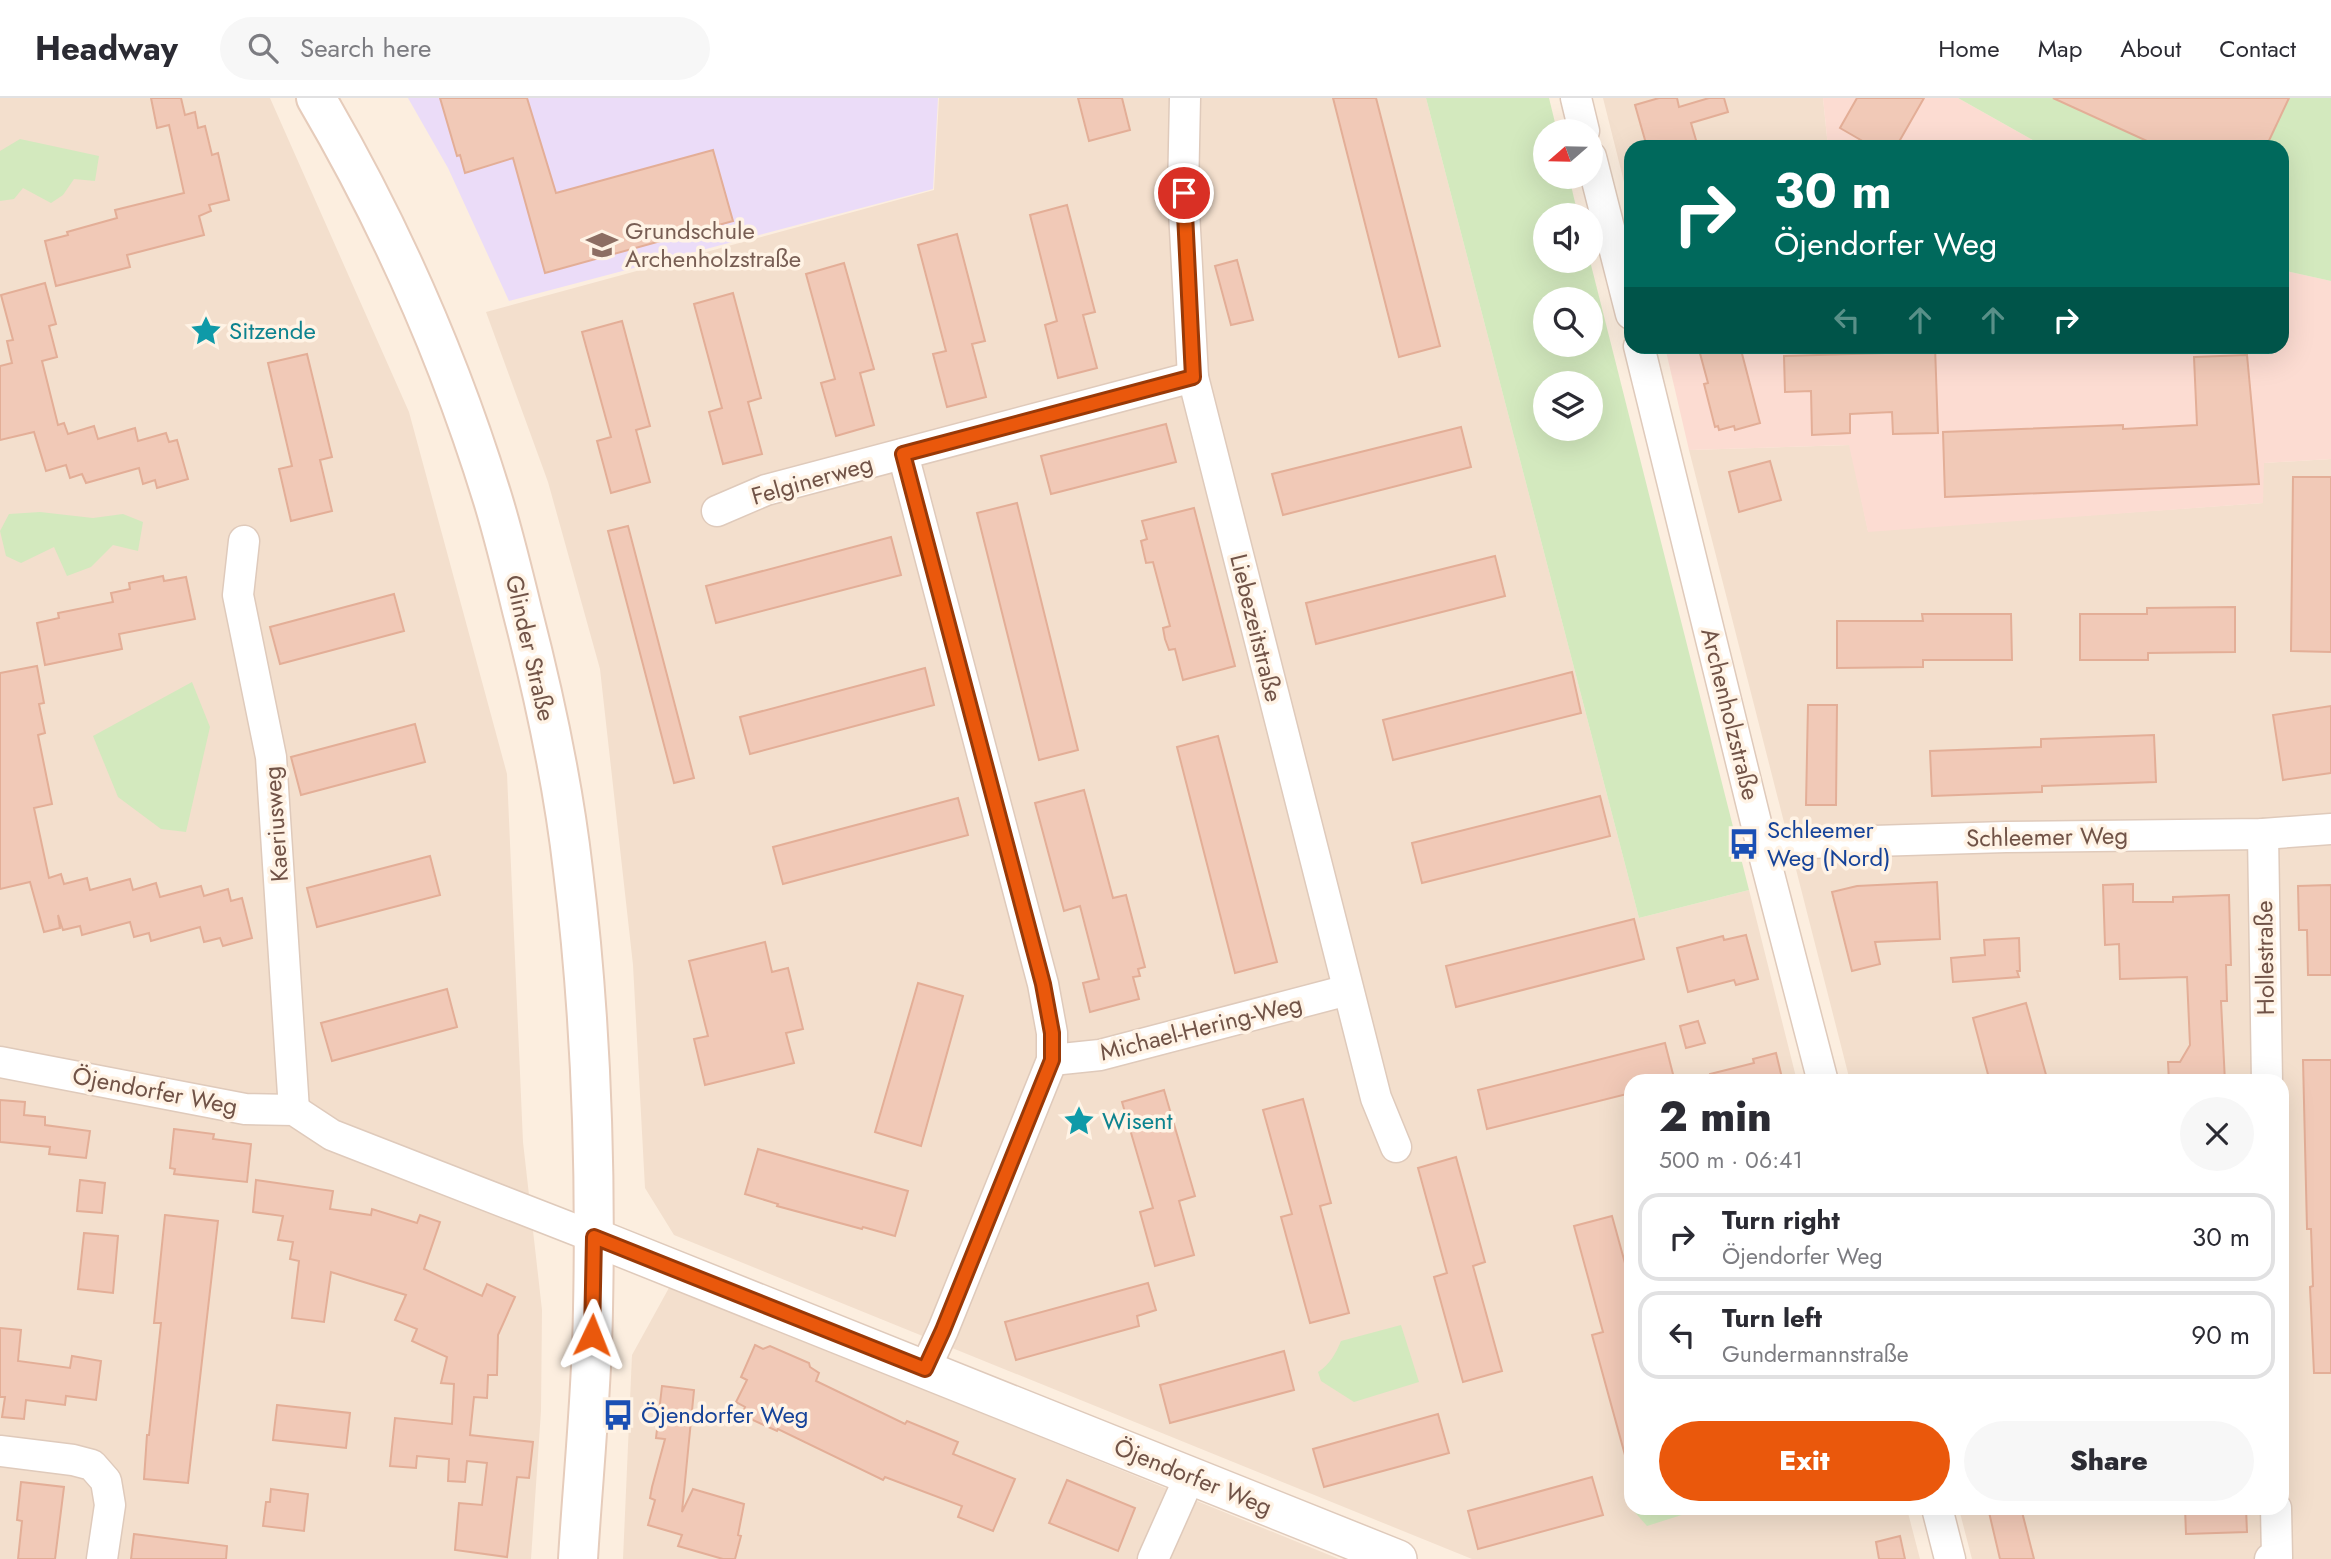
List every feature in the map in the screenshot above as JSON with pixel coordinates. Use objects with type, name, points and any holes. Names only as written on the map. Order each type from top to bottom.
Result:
[{"type":"main road","name":"Glinder Straße","points":[[316,98],[381,217],[409,276],[451,379],[494,502],[532,648],[558,768],[578,908],[591,1088],[593,1313],[578,1559]]},
{"type":"street","name":"Liebezeitstraße","points":[[1185,98],[1184,193],[1193,377],[1376,1098],[1396,1147]]},
{"type":"street","points":[[1576,98],[1581,119]]},
{"type":"street","points":[[1599,189],[1624,287]]},
{"type":"street","name":"Archenholzstraße","points":[[1641,354],[1763,851],[1821,1074]]},
{"type":"street","name":"Felginerweg","points":[[717,511],[766,491],[1193,377]]},
{"type":"street","points":[[903,454],[1043,984],[1052,1033],[1052,1060],[925,1369]]},
{"type":"street","name":"Kaeriusweg","points":[[244,541],[239,595],[271,758],[294,1110]]},
{"type":"street","name":"Schleemer Weg","points":[[1763,851],[1807,843],[2263,834],[2331,829]]},
{"type":"street","name":"Hollestraße","points":[[2263,834],[2267,1074]]},
{"type":"street","name":"Michael-Hering-Weg","points":[[1052,1060],[1100,1055],[1348,990]]},
{"type":"street","name":"Öjendorfer Weg","points":[[0,1062],[245,1109],[294,1110],[332,1135],[1398,1559]]},
{"type":"street","points":[[0,1451],[92,1465],[106,1482],[110,1505],[102,1559]]},
{"type":"street","points":[[1153,1559],[1190,1476]]},
{"type":"street","points":[[1939,1515],[1950,1559]]},
{"type":"street","points":[[2270,1559],[2277,1557],[2276,1515]]},
{"type":"shaded area","points":[[0,98],[270,98],[409,412],[507,774],[523,1142],[542,1310],[541,1411],[531,1559],[0,1559]]},
{"type":"shaded area","name":"Grundschule Archenholzstraße","points":[[408,98],[938,98],[933,189],[509,301],[448,168]]},
{"type":"shaded area","points":[[939,98],[1426,98],[1639,918],[1749,890],[1795,1074],[1624,1074],[1624,1515],[1909,1515],[1920,1559],[1472,1559],[674,1235],[645,1188],[633,965],[600,669],[548,482],[486,312],[934,190]]},
{"type":"shaded area","points":[[1603,98],[1823,98],[1827,140],[1624,140],[1624,182]]},
{"type":"shaded area","points":[[1823,98],[1958,98],[2033,140],[1827,140]]},
{"type":"shaded area","points":[[2289,272],[2331,281],[2331,459],[2264,463],[2263,503],[1868,532],[1849,445],[1689,450],[1667,354],[2289,354]]},
{"type":"shaded area","points":[[1850,445],[1868,531],[2263,503],[2263,463],[2331,459],[2331,1559],[1972,1559],[1961,1515],[2289,1515],[2289,1074],[1848,1074],[1689,450]]},
{"type":"shaded area","points":[[670,1286],[1339,1559],[623,1559],[632,1355]]},
{"type":"green space","points":[[1426,98],[1549,98],[1554,119],[1533,119],[1533,189],[1572,189],[1575,203],[1533,203],[1533,273],[1593,273],[1597,287],[1533,287],[1533,357],[1603,357],[1603,312],[1749,890],[1639,918]]},
{"type":"green space","points":[[1958,98],[2331,98],[2331,281],[2289,272],[2289,140],[2033,140]]},
{"type":"green space","points":[[20,139],[99,156],[95,181],[74,179],[63,195],[51,203],[23,188],[14,199],[0,201],[0,151]]},
{"type":"green space","points":[[40,512],[93,518],[123,514],[143,522],[138,551],[113,545],[91,567],[67,576],[54,547],[21,563],[6,556],[0,531],[9,514]]},
{"type":"green space","points":[[192,682],[210,727],[186,832],[161,829],[118,797],[93,736]]},
{"type":"green space","points":[[1401,1325],[1419,1382],[1354,1402],[1321,1381],[1318,1372],[1332,1359],[1341,1341]]},
{"type":"green space","points":[[1637,1515],[1682,1515],[1647,1526]]},
{"type":"building","points":[[151,98],[181,98],[185,115],[195,112],[198,128],[205,126],[212,155],[218,153],[229,200],[209,205],[211,211],[199,216],[204,235],[127,255],[130,267],[56,286],[45,241],[117,218],[115,210],[184,193],[169,125],[157,128]]},
{"type":"building","points":[[440,98],[527,98],[556,193],[713,150],[733,221],[545,273],[513,158],[465,173],[460,155],[457,156]]},
{"type":"building","points":[[1078,98],[1122,98],[1130,130],[1089,141]]},
{"type":"building","points":[[1333,98],[1376,98],[1440,346],[1399,357]]},
{"type":"building","points":[[1659,98],[1677,98],[1679,107],[1709,98],[1724,98],[1728,112],[1691,123],[1696,140],[1645,140],[1635,105]]},
{"type":"building","points":[[1857,98],[1924,98],[1900,140],[1861,140],[1840,128]]},
{"type":"building","points":[[2053,98],[2289,98],[2269,140],[2145,140]]},
{"type":"building","points":[[1067,205],[1095,312],[1083,315],[1097,368],[1058,378],[1045,325],[1057,321],[1030,215]]},
{"type":"building","points":[[957,234],[985,341],[972,344],[986,397],[947,407],[933,354],[946,351],[918,245]]},
{"type":"building","points":[[1237,260],[1253,320],[1231,325],[1215,266]]},
{"type":"building","points":[[844,263],[874,369],[860,373],[874,425],[836,436],[821,383],[835,379],[806,274]]},
{"type":"building","points":[[45,283],[56,324],[49,326],[57,357],[42,361],[58,425],[64,423],[68,434],[94,426],[98,439],[135,428],[138,441],[166,433],[169,442],[177,440],[188,479],[157,488],[155,480],[143,484],[139,468],[86,483],[82,474],[70,478],[66,465],[46,471],[34,432],[0,440],[0,366],[12,363],[7,341],[13,340],[1,295]]},
{"type":"building","points":[[733,293],[761,398],[748,402],[762,454],[723,464],[709,412],[722,408],[694,304]]},
{"type":"building","points":[[622,321],[650,426],[636,430],[650,482],[611,493],[597,441],[611,437],[582,332]]},
{"type":"building","points":[[307,354],[332,457],[320,460],[332,511],[291,521],[279,469],[292,466],[268,363]]},
{"type":"building","points":[[1700,354],[1742,354],[1760,423],[1735,430],[1734,426],[1719,430],[1718,426],[1715,427],[1704,384],[1708,383]]},
{"type":"building","points":[[1935,354],[1938,433],[1893,434],[1892,412],[1850,414],[1850,433],[1812,435],[1811,391],[1785,392],[1784,356]]},
{"type":"building","points":[[2247,355],[2259,484],[1945,497],[1943,432],[2197,425],[2194,357]]},
{"type":"building","points":[[1166,424],[1176,462],[1051,494],[1041,456]]},
{"type":"building","points":[[1461,427],[1471,467],[1283,515],[1272,474]]},
{"type":"building","points":[[1770,461],[1781,500],[1739,512],[1729,472]]},
{"type":"building","points":[[2293,477],[2331,477],[2331,652],[2291,651]]},
{"type":"building","points":[[1017,503],[1078,750],[1039,760],[977,513]]},
{"type":"building","points":[[1194,508],[1235,666],[1183,680],[1175,649],[1169,650],[1165,639],[1163,628],[1170,626],[1153,562],[1146,563],[1141,541],[1147,539],[1142,521]]},
{"type":"building","points":[[628,526],[694,778],[674,783],[608,531]]},
{"type":"building","points":[[891,537],[901,575],[716,623],[706,586]]},
{"type":"building","points":[[1495,556],[1505,596],[1316,644],[1306,603]]},
{"type":"building","points":[[163,576],[164,581],[186,577],[195,619],[119,634],[122,649],[45,665],[37,623],[59,618],[58,613],[113,602],[111,593],[130,589],[129,583]]},
{"type":"building","points":[[394,594],[404,631],[280,664],[270,627]]},
{"type":"building","points":[[2235,607],[2235,652],[2148,653],[2148,660],[2080,660],[2080,614],[2147,614],[2147,608]]},
{"type":"building","points":[[1922,614],[2011,614],[2012,660],[1923,660],[1923,667],[1837,668],[1837,621],[1923,621]]},
{"type":"building","points":[[37,666],[44,703],[39,704],[45,733],[38,735],[52,804],[34,808],[49,878],[61,874],[64,884],[87,878],[90,890],[130,879],[133,890],[156,883],[160,897],[201,886],[204,896],[228,889],[231,901],[242,898],[252,938],[223,946],[220,938],[204,942],[200,927],[151,941],[149,933],[134,937],[130,922],[82,935],[80,926],[63,930],[58,915],[60,928],[44,932],[30,882],[0,889],[0,673]]},
{"type":"building","points":[[925,668],[934,705],[750,754],[740,717]]},
{"type":"building","points":[[1572,672],[1581,713],[1393,760],[1383,720]]},
{"type":"building","points":[[1808,705],[1837,705],[1836,805],[1806,805]]},
{"type":"building","points":[[2331,706],[2331,773],[2283,780],[2273,715]]},
{"type":"building","points":[[415,724],[425,762],[301,795],[291,757]]},
{"type":"building","points":[[2154,735],[2156,782],[2042,786],[2042,792],[1932,796],[1930,751],[2041,747],[2041,739]]},
{"type":"building","points":[[1218,736],[1277,962],[1235,973],[1177,747]]},
{"type":"building","points":[[1084,790],[1113,898],[1126,895],[1145,967],[1138,969],[1140,976],[1133,977],[1139,999],[1090,1012],[1083,983],[1099,979],[1080,906],[1064,911],[1035,803]]},
{"type":"building","points":[[1600,796],[1610,836],[1422,883],[1412,843]]},
{"type":"building","points":[[958,798],[968,835],[783,884],[773,847]]},
{"type":"building","points":[[430,856],[440,895],[317,927],[307,888]]},
{"type":"building","points":[[1937,882],[1940,939],[1875,942],[1880,964],[1852,971],[1832,892],[1857,886]]},
{"type":"building","points":[[2133,884],[2133,902],[2173,902],[2173,897],[2229,895],[2231,965],[2226,965],[2227,1001],[2221,1001],[2225,1074],[2169,1074],[2168,1062],[2180,1062],[2190,1045],[2187,977],[2120,979],[2119,944],[2105,945],[2103,885]]},
{"type":"building","points":[[2331,885],[2331,975],[2308,975],[2307,930],[2299,930],[2298,886]]},
{"type":"building","points":[[1634,919],[1644,959],[1456,1007],[1446,966]]},
{"type":"building","points":[[1746,935],[1758,979],[1736,985],[1734,980],[1688,992],[1677,948],[1723,936],[1724,940]]},
{"type":"building","points":[[2019,938],[2019,977],[1953,982],[1951,958],[1985,955],[1984,940]]},
{"type":"building","points":[[765,942],[772,972],[788,968],[803,1029],[786,1033],[794,1063],[705,1085],[694,1039],[708,1036],[689,961]]},
{"type":"building","points":[[918,983],[963,996],[921,1146],[875,1132]]},
{"type":"building","points":[[447,989],[457,1027],[332,1061],[321,1023]]},
{"type":"building","points":[[2026,1003],[2046,1074],[1988,1074],[1973,1018]]},
{"type":"building","points":[[1698,1021],[1705,1043],[1686,1048],[1680,1026]]},
{"type":"building","points":[[1665,1043],[1673,1074],[1624,1074],[1624,1095],[1487,1129],[1478,1090]]},
{"type":"building","points":[[1776,1053],[1781,1074],[1710,1074],[1754,1063],[1753,1059]]},
{"type":"building","points":[[2303,1060],[2331,1060],[2331,1373],[2314,1373]]},
{"type":"building","points":[[1164,1090],[1195,1196],[1179,1201],[1194,1255],[1155,1266],[1140,1212],[1153,1208],[1122,1102]]},
{"type":"building","points":[[1303,1099],[1331,1203],[1320,1206],[1349,1313],[1310,1323],[1281,1217],[1292,1214],[1263,1110]]},
{"type":"building","points":[[0,1100],[25,1102],[24,1115],[45,1117],[45,1125],[90,1131],[86,1158],[49,1154],[50,1147],[0,1142]]},
{"type":"building","points":[[174,1129],[214,1134],[213,1139],[251,1144],[247,1182],[174,1174],[175,1169],[170,1168]]},
{"type":"building","points":[[758,1149],[908,1191],[895,1236],[777,1206],[778,1204],[745,1194]]},
{"type":"building","points":[[1456,1157],[1485,1262],[1473,1266],[1502,1371],[1463,1382],[1434,1277],[1447,1273],[1418,1168]]},
{"type":"building","points":[[80,1180],[105,1183],[102,1213],[77,1211]]},
{"type":"building","points":[[256,1180],[333,1191],[330,1209],[371,1215],[372,1209],[417,1223],[420,1215],[440,1222],[424,1269],[482,1296],[487,1284],[515,1297],[498,1335],[497,1375],[488,1375],[487,1398],[474,1397],[470,1435],[533,1442],[529,1478],[517,1477],[507,1557],[455,1550],[459,1503],[482,1505],[487,1463],[467,1461],[465,1482],[448,1481],[449,1459],[417,1456],[416,1468],[390,1466],[395,1418],[452,1424],[454,1384],[441,1383],[447,1357],[412,1341],[417,1329],[395,1320],[406,1295],[331,1272],[324,1322],[292,1318],[299,1261],[290,1259],[293,1242],[278,1240],[283,1216],[253,1212]]},
{"type":"building","points":[[165,1215],[218,1221],[188,1483],[144,1479],[161,1323],[154,1323]]},
{"type":"building","points":[[1612,1216],[1624,1260],[1624,1451],[1592,1335],[1603,1332],[1574,1226]]},
{"type":"building","points":[[84,1233],[118,1236],[113,1293],[78,1289]]},
{"type":"building","points":[[1148,1283],[1156,1310],[1137,1316],[1139,1326],[1016,1360],[1005,1322]]},
{"type":"building","points":[[0,1328],[21,1330],[18,1361],[70,1368],[72,1356],[101,1361],[96,1400],[66,1396],[65,1405],[26,1400],[24,1419],[2,1417],[5,1397],[0,1397]]},
{"type":"building","points":[[755,1345],[763,1349],[770,1346],[809,1363],[810,1367],[819,1373],[816,1381],[905,1424],[907,1421],[958,1442],[953,1454],[1015,1479],[993,1531],[958,1517],[962,1506],[885,1477],[883,1480],[778,1429],[777,1431],[742,1415],[745,1407],[736,1402],[747,1380],[741,1377]]},
{"type":"building","points":[[1284,1351],[1294,1390],[1170,1423],[1160,1385]]},
{"type":"building","points":[[662,1386],[694,1390],[682,1512],[693,1489],[744,1504],[738,1535],[741,1536],[735,1559],[723,1559],[678,1546],[682,1535],[648,1525],[655,1500],[650,1498],[652,1487],[665,1439],[656,1438]]},
{"type":"building","points":[[277,1405],[350,1413],[346,1448],[273,1440]]},
{"type":"building","points":[[1438,1414],[1449,1453],[1324,1487],[1313,1449]]},
{"type":"building","points":[[1592,1477],[1603,1515],[1478,1549],[1468,1511]]},
{"type":"building","points":[[1067,1480],[1135,1508],[1118,1551],[1049,1523]]},
{"type":"building","points":[[21,1482],[64,1487],[55,1559],[18,1559],[22,1521],[17,1520]]},
{"type":"building","points":[[271,1489],[308,1494],[304,1531],[263,1526],[266,1502],[270,1502]]},
{"type":"building","points":[[1990,1515],[2023,1515],[2034,1559],[2000,1559]]},
{"type":"building","points":[[2185,1515],[2246,1515],[2247,1532],[2186,1534]]},
{"type":"building","points":[[134,1534],[227,1546],[226,1559],[131,1559]]},
{"type":"building","points":[[1900,1536],[1905,1559],[1879,1559],[1876,1542]]},
{"type":"place","name":"Grundschule Archenholzstraße","points":[[602,245]]},
{"type":"place","name":"Sitzende","points":[[206,331]]},
{"type":"place","name":"Schleemer Weg (Nord)","points":[[1744,844]]},
{"type":"place","name":"Wisent","points":[[1079,1121]]},
{"type":"place","name":"Öjendorfer Weg","points":[[618,1415]]},
{"type":"route","points":[[592,1335],[594,1237],[925,1369],[1052,1060],[1052,1033],[1043,984],[903,454],[1193,377],[1184,193]]}]
